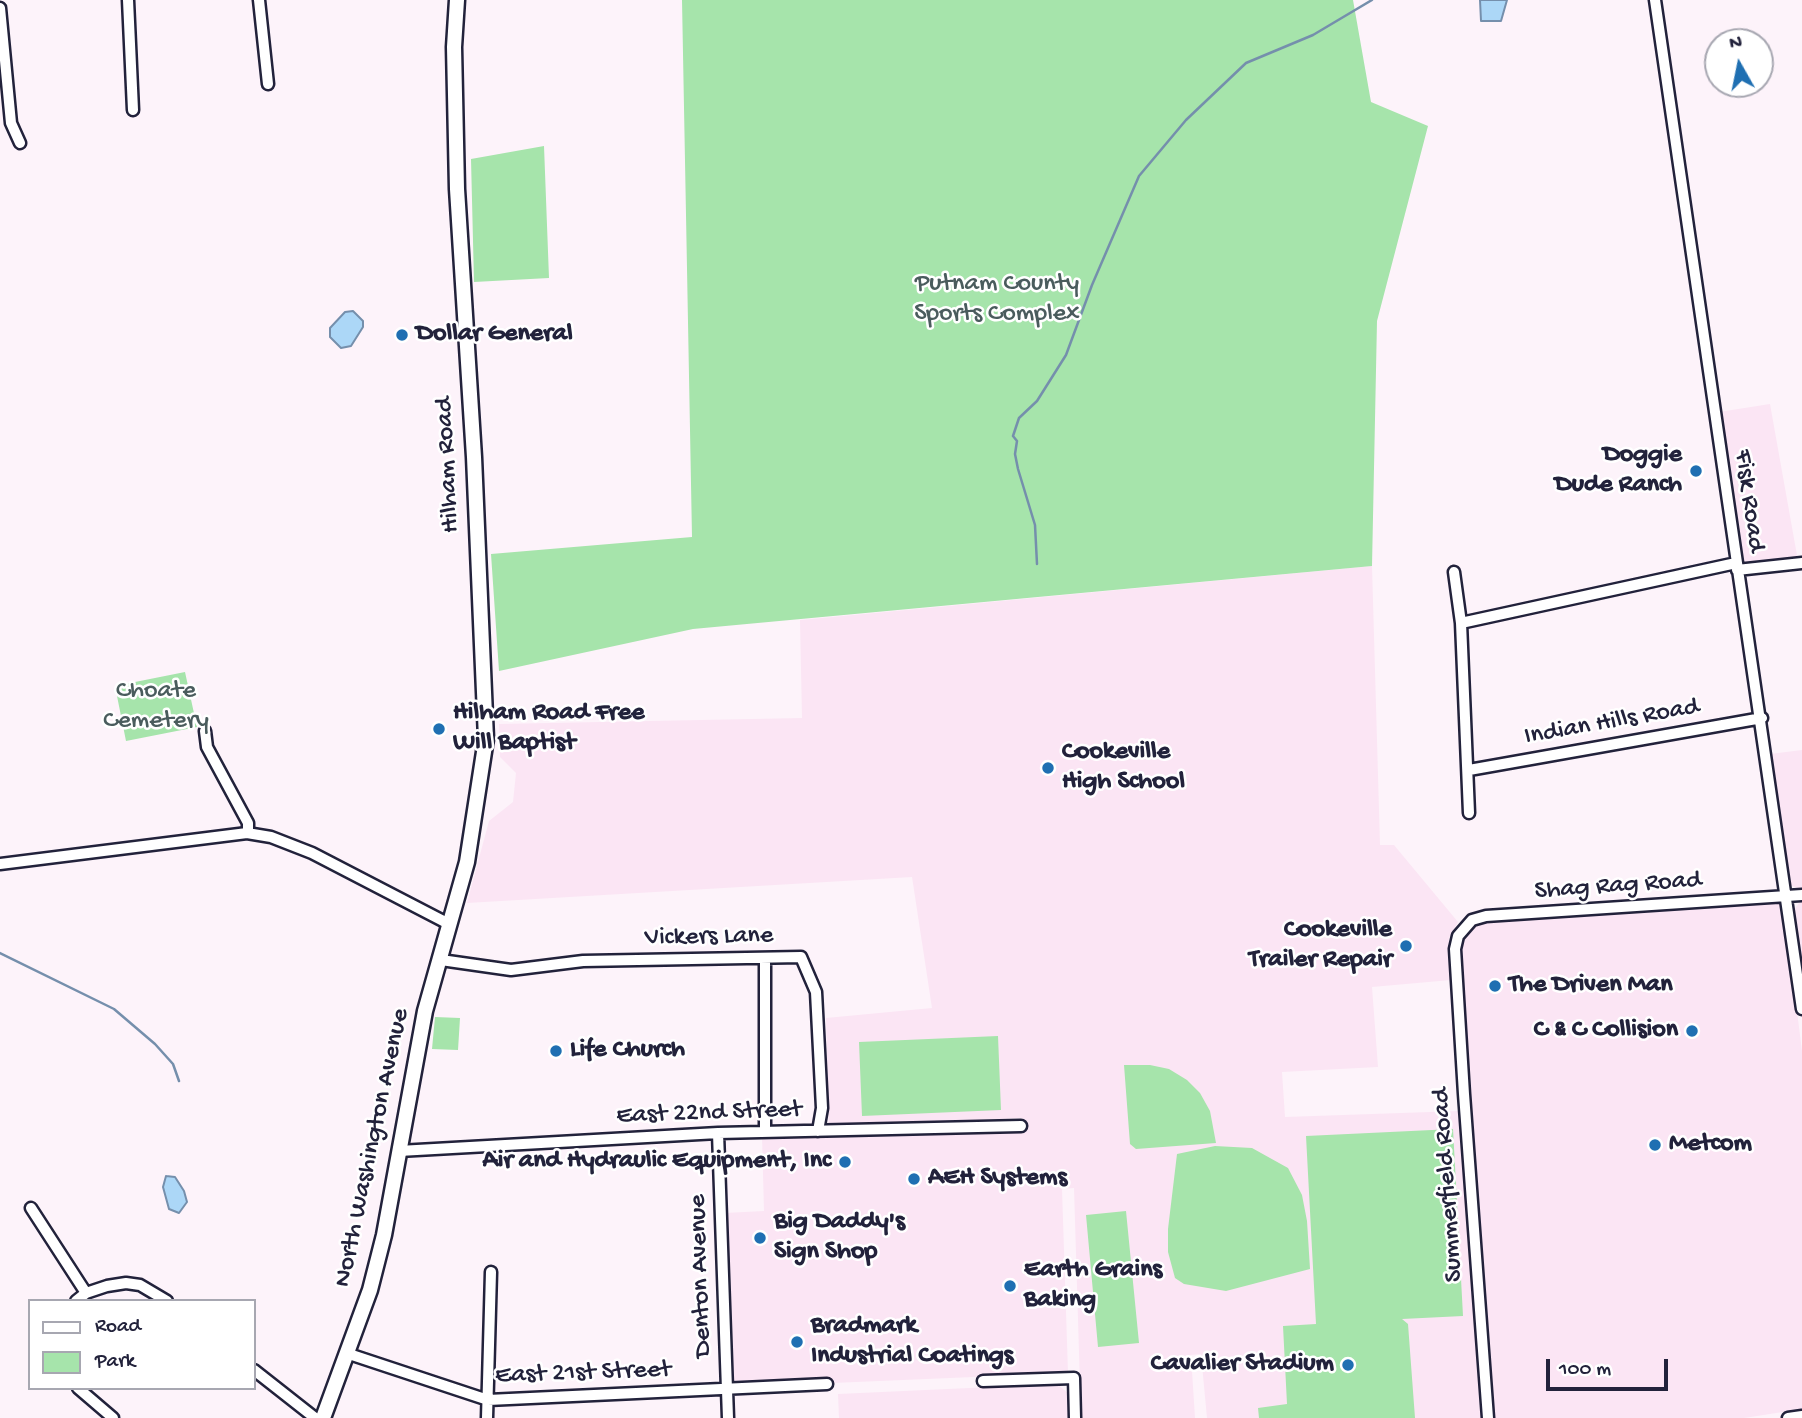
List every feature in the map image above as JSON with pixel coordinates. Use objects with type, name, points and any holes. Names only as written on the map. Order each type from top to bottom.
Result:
[{"type":"main road","name":"Hilham Road","points":[[449,924],[467,862],[486,739],[474,457],[457,189],[454,47],[457,0]]},
{"type":"main road","name":"North Washington Avenue","points":[[323,1418],[349,1354],[373,1279],[425,1011],[449,924]]},
{"type":"street","points":[[128,0],[133,110]]},
{"type":"street","points":[[259,0],[268,84]]},
{"type":"street","name":"Fisk Road","points":[[1655,0],[1737,567],[1762,718],[1802,1009]]},
{"type":"street","points":[[0,8],[11,123],[20,143]]},
{"type":"street","points":[[1461,624],[1737,567],[1802,563]]},
{"type":"street","points":[[1454,572],[1461,624],[1469,813]]},
{"type":"street","name":"Indian Hills Road","points":[[1469,770],[1762,718]]},
{"type":"street","points":[[205,731],[207,747],[248,823],[248,833]]},
{"type":"street","points":[[0,864],[248,833],[271,837],[312,853],[449,924]]},
{"type":"street","name":"Shag Rag Road","points":[[1455,948],[1464,926],[1486,916],[1802,895]]},
{"type":"street","name":"Summerfield Road","points":[[1455,948],[1488,1418]]},
{"type":"street","name":"Vickers Lane","points":[[441,960],[511,971],[583,961],[801,957],[816,992],[822,1108],[818,1131]]},
{"type":"street","points":[[765,959],[765,1132]]},
{"type":"street","name":"East 22nd Street","points":[[399,1151],[718,1133],[1020,1126]]},
{"type":"street","name":"Denton Avenue","points":[[718,1133],[728,1418]]},
{"type":"street","points":[[32,1208],[86,1293]]},
{"type":"street","points":[[487,1418],[491,1272]]},
{"type":"street","points":[[78,1299],[86,1293],[107,1286],[140,1284],[164,1299]]},
{"type":"street","name":"East 21st Street","points":[[349,1354],[488,1401],[827,1384]]},
{"type":"street","points":[[256,1372],[315,1418]]},
{"type":"street","points":[[983,1381],[1074,1378],[1075,1418]]},
{"type":"street","points":[[80,1390],[113,1418]]},
{"type":"street","points":[[1788,1418],[1802,1416]]},
{"type":"shaded area","points":[[1770,404],[1798,561],[1742,564],[1719,412]]},
{"type":"shaded area","name":"Cookeville High School","points":[[1372,566],[1380,845],[1394,845],[1458,922],[1449,938],[1451,980],[1372,987],[1378,1067],[1282,1072],[1285,1117],[1459,1111],[1482,1418],[1207,1418],[1201,1354],[1191,1355],[1195,1418],[1081,1418],[1074,1188],[1062,1189],[1068,1373],[738,1387],[731,1383],[725,1213],[764,1211],[762,1136],[1023,1129],[1022,1118],[829,1127],[826,1018],[932,1008],[912,877],[467,903],[489,821],[513,802],[516,773],[500,757],[499,724],[802,718],[800,620]]},
{"type":"shaded area","points":[[1802,750],[1802,890],[1790,885],[1770,754]]},
{"type":"shaded area","points":[[1802,899],[1802,971],[1794,910]]},
{"type":"shaded area","points":[[1776,901],[1784,908],[1802,1051],[1802,1409],[1744,1418],[1490,1418],[1458,955],[1463,939],[1471,928],[1486,920]]},
{"type":"shaded area","points":[[1057,1384],[1069,1394],[1070,1418],[839,1418],[838,1394]]},
{"type":"green space","name":"Putnam County Sports Complex","points":[[682,0],[1353,0],[1371,102],[1428,126],[1377,321],[1372,566],[693,629],[499,671],[491,554],[692,537]]},
{"type":"green space","points":[[544,146],[549,278],[474,282],[471,159]]},
{"type":"green space","name":"Choate Cemetery","points":[[185,672],[197,727],[126,741],[115,686]]},
{"type":"green space","points":[[435,1017],[460,1018],[458,1050],[432,1049]]},
{"type":"green space","points":[[998,1036],[1001,1110],[862,1116],[859,1042]]},
{"type":"green space","points":[[1124,1065],[1150,1065],[1169,1069],[1187,1080],[1200,1093],[1210,1111],[1216,1143],[1136,1149],[1130,1144]]},
{"type":"green space","points":[[1453,1129],[1463,1316],[1402,1319],[1408,1324],[1415,1418],[1259,1418],[1258,1408],[1287,1404],[1283,1326],[1316,1324],[1306,1136]]},
{"type":"green space","points":[[1215,1146],[1252,1148],[1288,1168],[1302,1195],[1307,1221],[1310,1269],[1226,1291],[1184,1284],[1175,1278],[1168,1252],[1168,1229],[1177,1154]]},
{"type":"green space","points":[[1126,1211],[1139,1343],[1098,1347],[1086,1215]]},
{"type":"water","points":[[1480,0],[1507,0],[1501,21],[1481,21]]},
{"type":"water","points":[[353,311],[363,321],[363,327],[351,346],[341,348],[330,337],[330,328],[345,312]]},
{"type":"water","points":[[166,1176],[175,1177],[184,1191],[187,1202],[179,1213],[169,1209],[163,1187]]},
{"type":"waterway","points":[[1037,564],[1035,525],[1018,469],[1015,454],[1017,441],[1013,436],[1019,418],[1037,401],[1066,355],[1092,285],[1139,176],[1186,120],[1246,63],[1313,35],[1372,0]]},
{"type":"waterway","points":[[0,953],[114,1009],[155,1044],[173,1064],[179,1081]]},
{"type":"place","name":"Dollar General","points":[[402,335]]},
{"type":"place","name":"Doggie Dude Ranch","points":[[1696,471]]},
{"type":"place","name":"Hilham Road Free Will Baptist","points":[[439,729]]},
{"type":"place","name":"Cookeville High School","points":[[1048,768]]},
{"type":"place","name":"Cookeville Trailer Repair","points":[[1406,946]]},
{"type":"place","name":"The Driven Man","points":[[1495,986]]},
{"type":"place","name":"C & C Collision","points":[[1692,1031]]},
{"type":"place","name":"Life Church","points":[[556,1051]]},
{"type":"place","name":"Metcom","points":[[1655,1145]]},
{"type":"place","name":"Air and Hydraulic Equipment, Inc","points":[[845,1162]]},
{"type":"place","name":"AEH Systems","points":[[914,1179]]},
{"type":"place","name":"Big Daddy's Sign Shop","points":[[760,1238]]},
{"type":"place","name":"Earth Grains Baking","points":[[1010,1286]]},
{"type":"place","name":"Bradmark Industrial Coatings","points":[[797,1342]]},
{"type":"place","name":"Cavalier Stadium","points":[[1348,1365]]}]
